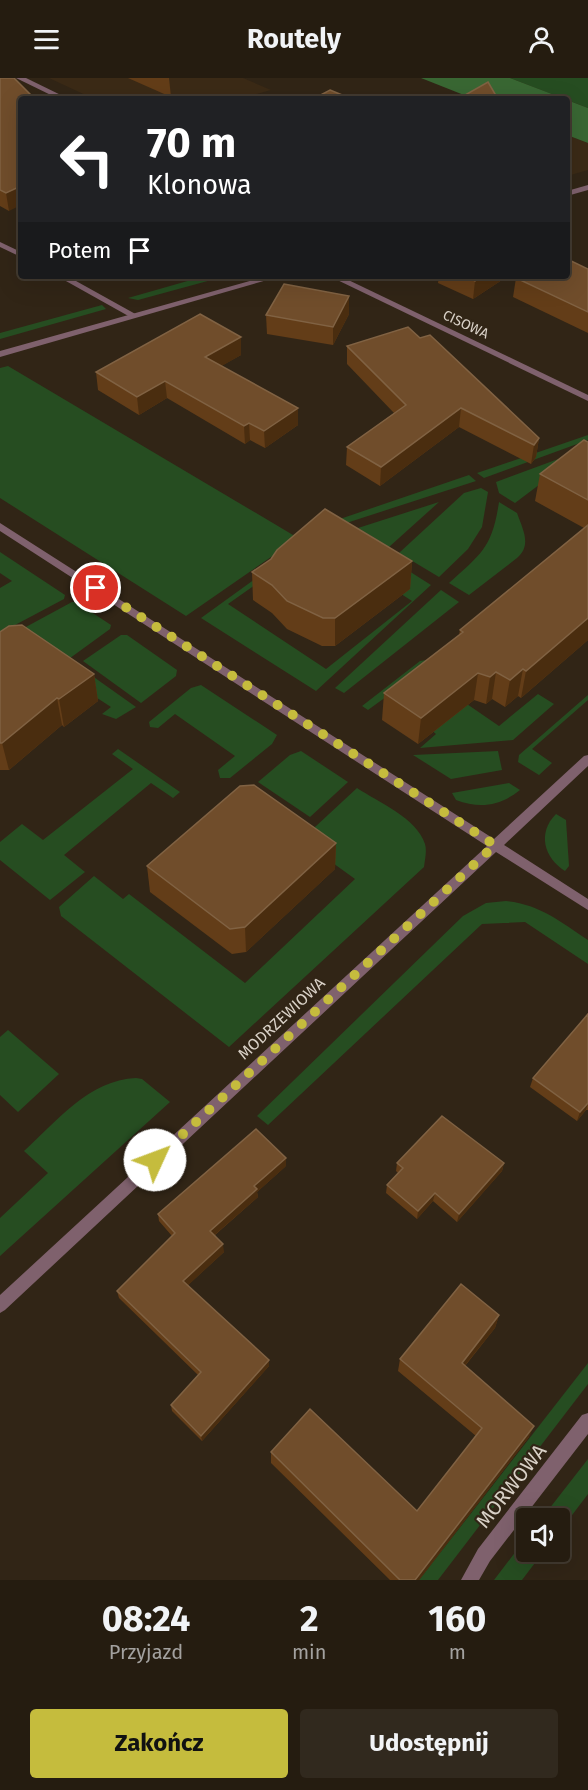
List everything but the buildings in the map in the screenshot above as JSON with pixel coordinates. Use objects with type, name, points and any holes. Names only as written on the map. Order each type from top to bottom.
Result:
[{"type":"street","points":[[20,78],[59,96]]},
{"type":"street","points":[[570,193],[588,188]]},
{"type":"street","points":[[0,244],[18,253]]},
{"type":"street","points":[[67,279],[135,316]]},
{"type":"street","points":[[0,354],[267,279]]},
{"type":"street","name":"CISOWA","points":[[339,279],[588,398]]},
{"type":"street","points":[[0,526],[588,905]]},
{"type":"street","name":"MODRZEWIOWA","points":[[0,1305],[588,759]]},
{"type":"street","name":"MORWOWA","points":[[469,1580],[484,1555],[588,1421]]},
{"type":"shaded area","points":[[49,78],[243,78],[271,90],[249,96],[88,96]]},
{"type":"shaded area","points":[[570,136],[588,143],[588,170],[570,175]]},
{"type":"green space","points":[[421,78],[510,78],[557,96],[466,96]]},
{"type":"green space","points":[[510,78],[588,78],[588,108],[570,101],[570,96],[557,96]]},
{"type":"green space","points":[[570,101],[588,108],[588,143],[570,136]]},
{"type":"green space","points":[[194,279],[215,279],[138,300],[128,298]]},
{"type":"green space","points":[[102,305],[106,309],[0,339],[0,333]]},
{"type":"green space","points":[[8,366],[293,535],[469,475],[476,481],[297,539],[186,616],[0,498],[0,368]]},
{"type":"green space","points":[[588,435],[588,440],[484,478],[477,473]]},
{"type":"green space","points":[[588,448],[515,503],[499,493],[496,482]]},
{"type":"green space","points":[[481,488],[488,492],[482,527],[468,549],[439,577],[399,553],[464,493]]},
{"type":"green space","points":[[439,502],[389,547],[358,528]]},
{"type":"green space","points":[[499,502],[517,513],[524,531],[524,548],[517,558],[469,595],[449,583],[470,564],[489,540]]},
{"type":"green space","points":[[305,543],[310,546],[228,604],[326,669],[412,601],[370,574],[390,559],[431,585],[316,691],[201,618]]},
{"type":"green space","points":[[0,552],[65,595],[64,599],[0,633],[0,588],[12,581],[0,573]]},
{"type":"green space","points":[[441,590],[459,602],[344,693],[335,688]]},
{"type":"green space","points":[[72,602],[76,602],[111,625],[110,629],[55,669],[0,641]]},
{"type":"green space","points":[[121,635],[127,635],[177,670],[176,676],[141,703],[83,661]]},
{"type":"green space","points":[[426,660],[429,678],[499,726],[538,694],[554,704],[513,740],[420,748],[436,734],[390,694],[368,710],[362,706],[420,661]]},
{"type":"green space","points":[[81,668],[136,707],[116,719],[102,714],[111,707],[68,679]]},
{"type":"green space","points":[[201,685],[277,735],[272,744],[230,778],[220,778],[218,770],[235,756],[175,714],[158,728],[150,727],[149,722],[191,688]]},
{"type":"green space","points":[[588,695],[588,700],[532,749],[552,763],[539,775],[518,762],[519,755]]},
{"type":"green space","points":[[118,749],[180,792],[173,798],[151,783],[64,855],[85,872],[50,900],[0,860],[0,842],[22,824],[43,840],[133,769],[112,754]]},
{"type":"green space","points":[[301,751],[348,782],[310,817],[258,782],[290,755]]},
{"type":"green space","points":[[498,751],[502,770],[451,779],[413,755]]},
{"type":"green space","points":[[509,783],[520,790],[497,803],[482,805],[465,803],[456,800],[452,793]]},
{"type":"green space","points":[[357,788],[396,811],[414,826],[425,844],[424,867],[229,1047],[61,916],[59,907],[94,876],[123,899],[129,894],[245,983],[355,879],[301,840]]},
{"type":"green space","points":[[556,814],[566,820],[569,866],[565,871],[552,859],[546,845],[546,829]]},
{"type":"green space","points":[[506,901],[539,910],[588,940],[588,964],[525,922],[482,924],[268,1125],[257,1116],[463,916],[486,903]]},
{"type":"green space","points":[[8,1030],[59,1074],[18,1112],[0,1095],[0,1037]]},
{"type":"green space","points":[[142,1079],[170,1102],[0,1256],[0,1218],[48,1173],[24,1151],[62,1115],[89,1094],[119,1080]]},
{"type":"green space","points":[[588,1363],[588,1384],[438,1580],[419,1580]]},
{"type":"green space","points":[[588,1459],[588,1494],[570,1518],[570,1508],[550,1508]]},
{"type":"green space","points":[[516,1551],[516,1562],[536,1562],[522,1580],[494,1580]]},
{"type":"route","points":[[96,588],[495,845],[155,1160]]}]
